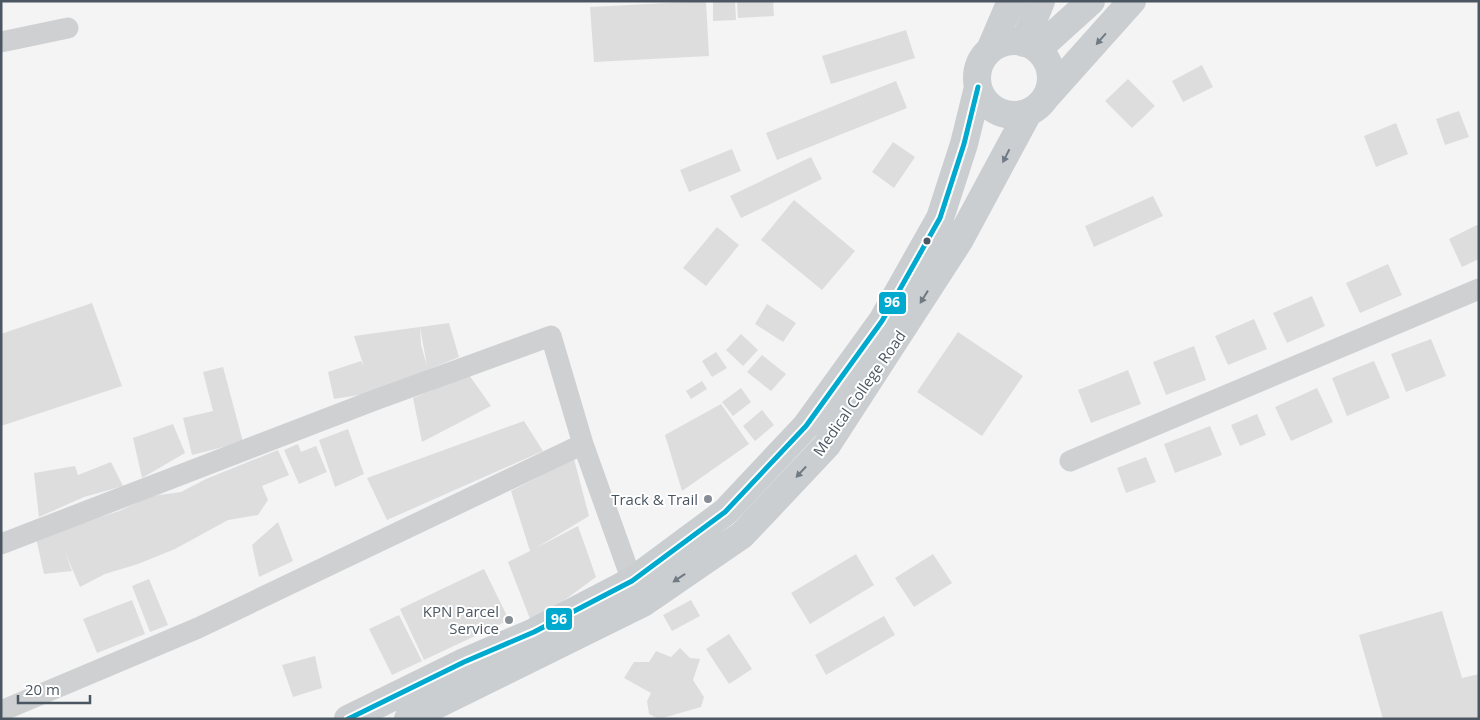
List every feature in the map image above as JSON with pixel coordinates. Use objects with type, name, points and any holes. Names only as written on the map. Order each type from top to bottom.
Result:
[{"type":"main road","points":[[1011,1],[990,50],[979,67],[978,87],[983,98],[991,108],[1003,114],[1016,116],[1038,105],[1132,1]]},
{"type":"main road","points":[[1031,46],[1041,1]]},
{"type":"main road","points":[[1031,46],[1091,1]]},
{"type":"main road","points":[[990,50],[1000,44],[1012,41],[1031,46],[1050,66],[1052,76],[1038,105]]},
{"type":"main road","name":"Medical College Road","points":[[348,719],[464,662],[534,632],[638,592],[725,512],[806,426],[882,321],[940,218],[964,144],[978,87]]},
{"type":"main road","name":"Medical College Road","points":[[408,719],[742,535],[827,444],[959,241],[1038,105]]},
{"type":"main road","points":[[725,512],[742,535]]},
{"type":"street","points":[[1,42],[68,28]]},
{"type":"street","points":[[1070,461],[1479,289]]},
{"type":"street","points":[[1,544],[375,400],[551,336],[583,444],[638,592]]},
{"type":"street","points":[[5,706],[198,628],[583,444]]},
{"type":"building","points":[[706,1],[709,56],[594,62],[590,7]]},
{"type":"building","points":[[713,1],[735,1],[736,20],[713,21]]},
{"type":"building","points":[[737,1],[773,1],[774,16],[738,18]]},
{"type":"building","points":[[906,30],[915,58],[831,84],[822,56]]},
{"type":"building","points":[[1202,65],[1213,87],[1183,102],[1172,81]]},
{"type":"building","points":[[1128,79],[1155,106],[1132,128],[1105,101]]},
{"type":"building","points":[[896,81],[907,108],[777,160],[766,133]]},
{"type":"building","points":[[1459,111],[1469,137],[1445,145],[1436,119]]},
{"type":"building","points":[[1396,123],[1408,154],[1376,167],[1364,136]]},
{"type":"building","points":[[893,142],[915,157],[894,188],[872,172]]},
{"type":"building","points":[[732,149],[741,171],[689,192],[680,170]]},
{"type":"building","points":[[811,157],[822,179],[741,218],[730,196]]},
{"type":"building","points":[[1153,196],[1163,216],[1094,247],[1085,226]]},
{"type":"building","points":[[794,200],[855,251],[822,290],[761,240]]},
{"type":"building","points":[[1479,224],[1479,259],[1462,267],[1449,239]]},
{"type":"building","points":[[717,227],[739,245],[706,286],[683,268]]},
{"type":"building","points":[[1388,264],[1402,295],[1360,313],[1346,283]]},
{"type":"building","points":[[1312,296],[1325,326],[1287,343],[1273,313]]},
{"type":"building","points":[[92,303],[122,386],[1,426],[1,334]]},
{"type":"building","points":[[767,304],[796,323],[783,342],[755,324]]},
{"type":"building","points":[[1254,319],[1267,349],[1228,365],[1215,336]]},
{"type":"building","points":[[449,323],[459,357],[372,393],[334,399],[328,372],[361,361],[364,367],[354,336]],"holes":[[[420,327],[427,366],[421,345]]]},
{"type":"building","points":[[958,332],[1023,376],[982,436],[917,392]]},
{"type":"building","points":[[741,334],[758,350],[743,366],[726,350]]},
{"type":"building","points":[[1431,339],[1446,376],[1406,392],[1391,354]]},
{"type":"building","points":[[1194,346],[1206,380],[1166,395],[1153,362]]},
{"type":"building","points":[[716,352],[727,368],[712,377],[702,361]]},
{"type":"building","points":[[762,355],[786,374],[771,391],[747,372]]},
{"type":"building","points":[[1374,361],[1390,398],[1347,416],[1332,378]]},
{"type":"building","points":[[223,367],[243,442],[192,455],[183,418],[213,411],[203,372]]},
{"type":"building","points":[[1128,370],[1141,404],[1091,423],[1078,390]]},
{"type":"building","points":[[469,375],[491,406],[422,442],[413,398]]},
{"type":"building","points":[[702,381],[707,389],[691,399],[686,391]]},
{"type":"building","points":[[741,388],[751,402],[733,416],[722,402]]},
{"type":"building","points":[[1317,388],[1333,422],[1291,441],[1275,407]]},
{"type":"building","points":[[721,404],[749,444],[682,491],[665,435]]},
{"type":"building","points":[[762,410],[774,425],[755,441],[743,426]]},
{"type":"building","points":[[1257,414],[1266,435],[1240,446],[1231,425]]},
{"type":"building","points":[[524,421],[543,451],[387,520],[367,478]]},
{"type":"building","points":[[173,424],[185,453],[142,478],[133,438]]},
{"type":"building","points":[[1210,426],[1222,455],[1175,473],[1164,444]]},
{"type":"building","points":[[348,429],[364,474],[335,487],[319,440]]},
{"type":"building","points":[[298,444],[301,452],[316,446],[327,472],[299,484],[284,450]]},
{"type":"building","points":[[278,450],[289,475],[262,486],[268,500],[258,515],[228,520],[175,549],[138,564],[105,574],[80,587],[65,552],[72,571],[44,574],[36,538],[119,511],[152,496],[181,492],[206,479]]},
{"type":"building","points":[[1146,457],[1156,482],[1126,493],[1117,468]]},
{"type":"building","points":[[574,459],[589,516],[536,548],[578,526],[596,577],[532,624],[508,562],[530,551],[511,491]]},
{"type":"building","points":[[111,462],[123,486],[84,497],[39,517],[34,473],[75,466],[78,475]]},
{"type":"building","points":[[278,522],[293,561],[259,577],[252,545]]},
{"type":"building","points":[[856,554],[874,585],[810,624],[791,593]]},
{"type":"building","points":[[933,554],[952,583],[914,607],[895,578]]},
{"type":"building","points":[[484,569],[509,620],[424,660],[400,609]]},
{"type":"building","points":[[149,579],[168,625],[150,632],[132,586]]},
{"type":"building","points":[[132,600],[145,634],[97,653],[83,619]]},
{"type":"building","points":[[691,600],[700,616],[672,631],[663,615]]},
{"type":"building","points":[[1442,611],[1462,678],[1479,674],[1479,719],[1383,719],[1359,635]]},
{"type":"building","points":[[399,615],[422,661],[392,675],[369,629]]},
{"type":"building","points":[[884,616],[895,635],[826,675],[815,655]]},
{"type":"building","points":[[729,634],[752,669],[729,684],[706,649]]},
{"type":"building","points":[[680,648],[690,658],[700,659],[693,680],[704,697],[701,707],[659,719],[649,714],[647,701],[651,693],[624,678],[634,662],[649,662],[656,651],[671,657]]},
{"type":"building","points":[[315,656],[322,688],[293,697],[282,665]]},
{"type":"transit line","name":"96","points":[[348,719],[464,662],[534,632],[632,581],[725,512],[806,426],[882,321],[940,218],[964,144],[978,87]]},
{"type":"place","name":"Track & Trail","points":[[708,499]]},
{"type":"place","name":"KPN Parcel Service","points":[[509,620]]}]
